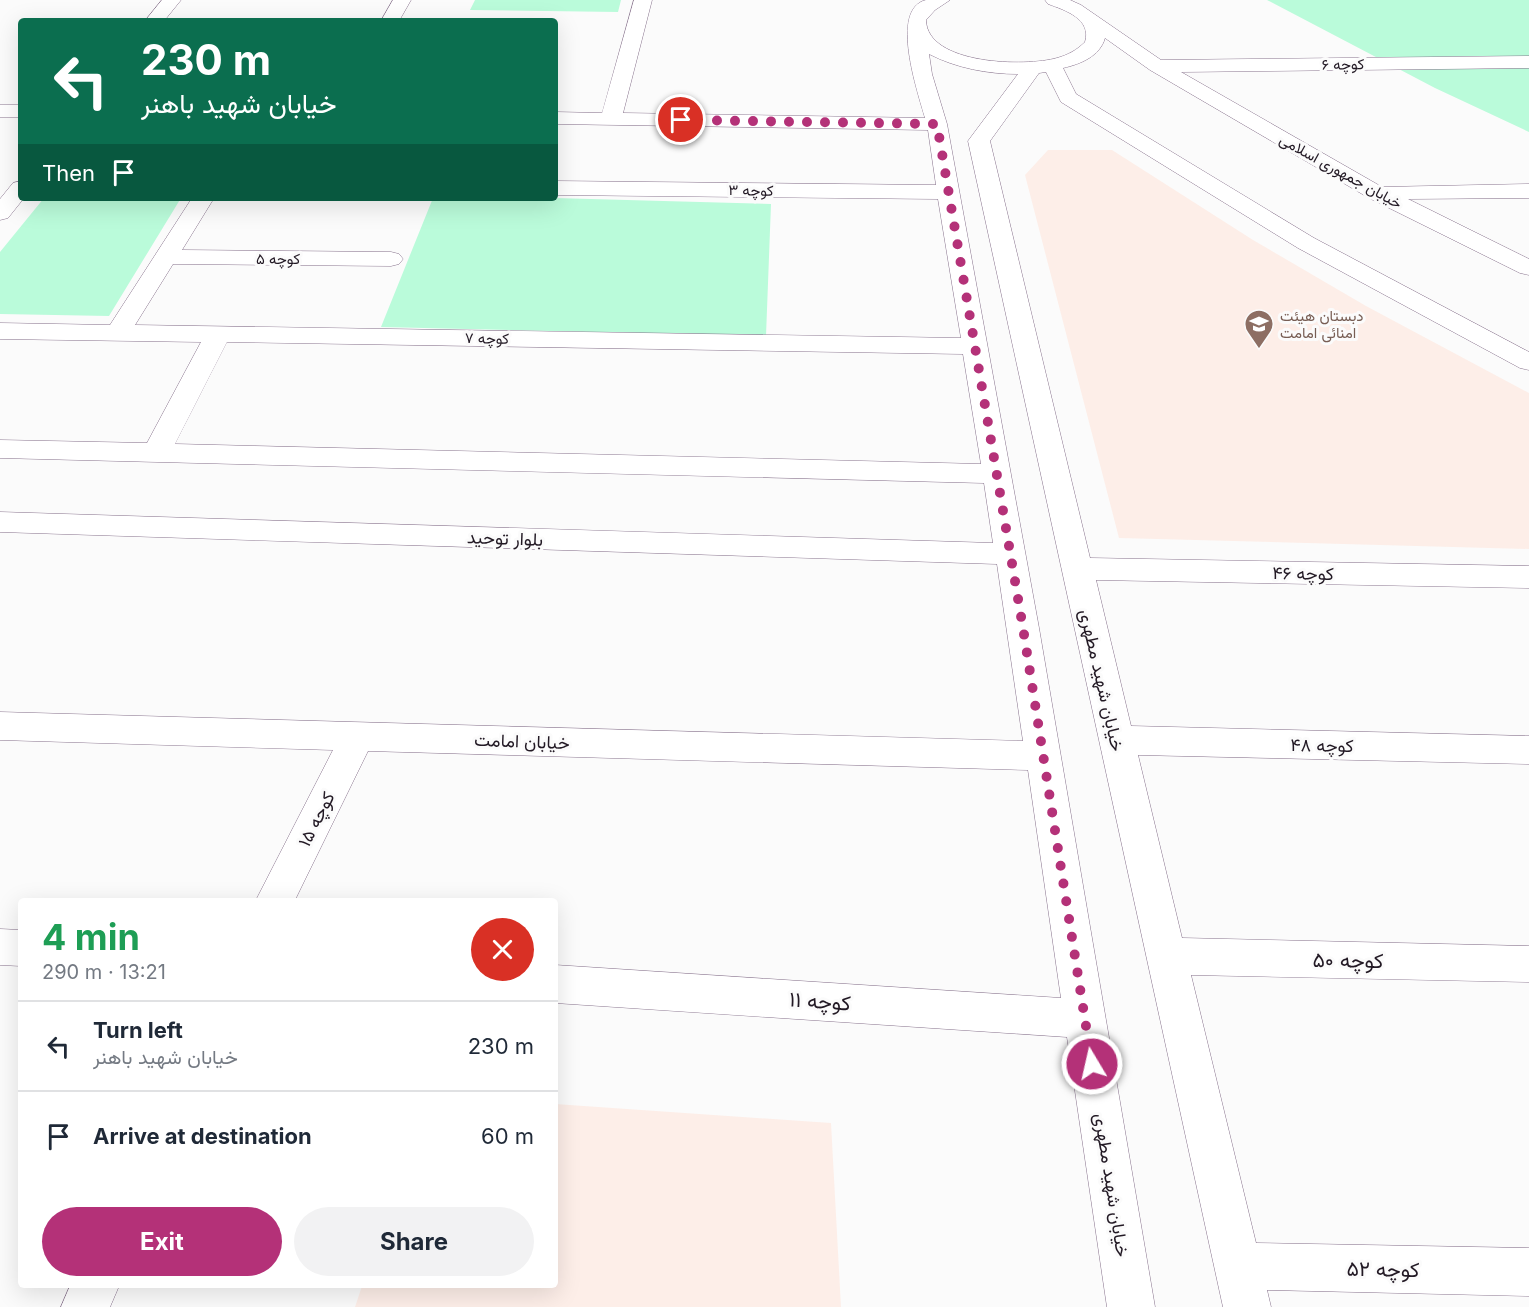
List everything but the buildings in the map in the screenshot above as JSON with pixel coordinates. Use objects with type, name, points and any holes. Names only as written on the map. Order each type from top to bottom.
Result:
[{"type":"street","points":[[157,18],[172,0]]},
{"type":"street","points":[[392,18],[402,0]]},
{"type":"street","points":[[611,119],[643,0]]},
{"type":"street","points":[[941,0],[918,15],[928,45],[945,55],[997,67],[1042,67],[1074,59],[1089,50],[1097,39],[1096,28],[1070,6]]},
{"type":"street","name":"خیابان جمهوری اسلامی","points":[[1070,6],[1157,66],[1377,193],[1529,268]]},
{"type":"street","name":"خیابان شهید مطهری","points":[[918,15],[922,74],[937,124],[1010,554],[1131,1307]]},
{"type":"street","name":"کوچه ۶","points":[[1157,66],[1529,62]]},
{"type":"street","points":[[1042,67],[1068,98],[1306,243],[1529,362]]},
{"type":"street","name":"خیابان شهید مطهری","points":[[1042,67],[979,141],[1243,1287]]},
{"type":"street","points":[[0,111],[18,111]]},
{"type":"street","points":[[558,118],[937,124]]},
{"type":"street","points":[[0,182],[18,182]]},
{"type":"street","name":"کوچه ۳","points":[[558,188],[947,192]]},
{"type":"street","points":[[1377,193],[1529,191]]},
{"type":"street","points":[[0,213],[18,192]]},
{"type":"street","points":[[118,332],[201,201]]},
{"type":"street","name":"کوچه ۵","points":[[166,257],[391,259]]},
{"type":"street","name":"کوچه ۷","points":[[0,331],[974,346]]},
{"type":"street","points":[[156,453],[218,334]]},
{"type":"street","points":[[0,449],[996,474]]},
{"type":"street","name":"بلوار توحید","points":[[0,522],[1010,554]]},
{"type":"street","name":"کوچه ۴۶","points":[[1077,569],[1529,577]]},
{"type":"street","name":"خیابان امامت","points":[[0,726],[1043,756]]},
{"type":"street","name":"کوچه ۱۵","points":[[276,898],[358,736]]},
{"type":"street","name":"کوچه ۴۸","points":[[1116,740],[1529,750]]},
{"type":"street","points":[[0,947],[18,948]]},
{"type":"street","name":"کوچه ۵۰","points":[[1166,956],[1529,964]]},
{"type":"street","name":"کوچه ۱۱","points":[[558,984],[1085,1019]]},
{"type":"street","name":"کوچه ۵۲","points":[[1243,1287],[1529,1272]]},
{"type":"street","points":[[85,1307],[94,1288]]},
{"type":"shaded area","name":"دبستان هیئت امنائی امامت","points":[[1048,150],[1112,150],[1253,240],[1366,306],[1529,393],[1529,549],[1119,538],[1025,175]]},
{"type":"shaded area","points":[[558,1104],[831,1123],[841,1307],[355,1307],[361,1288],[558,1288]]},
{"type":"green space","points":[[475,0],[621,0],[618,12],[470,10]]},
{"type":"green space","points":[[1267,0],[1529,0],[1529,132],[1435,88]]},
{"type":"green space","points":[[558,198],[771,204],[766,336],[381,327],[432,201],[558,201]]},
{"type":"green space","points":[[42,201],[179,201],[109,316],[0,314],[0,252]]},
{"type":"place","name":"دبستان هیئت امنائی امامت","points":[[1259,350]]},
{"type":"route","points":[[681,120],[937,124],[1023,628],[1092,1064]]}]
